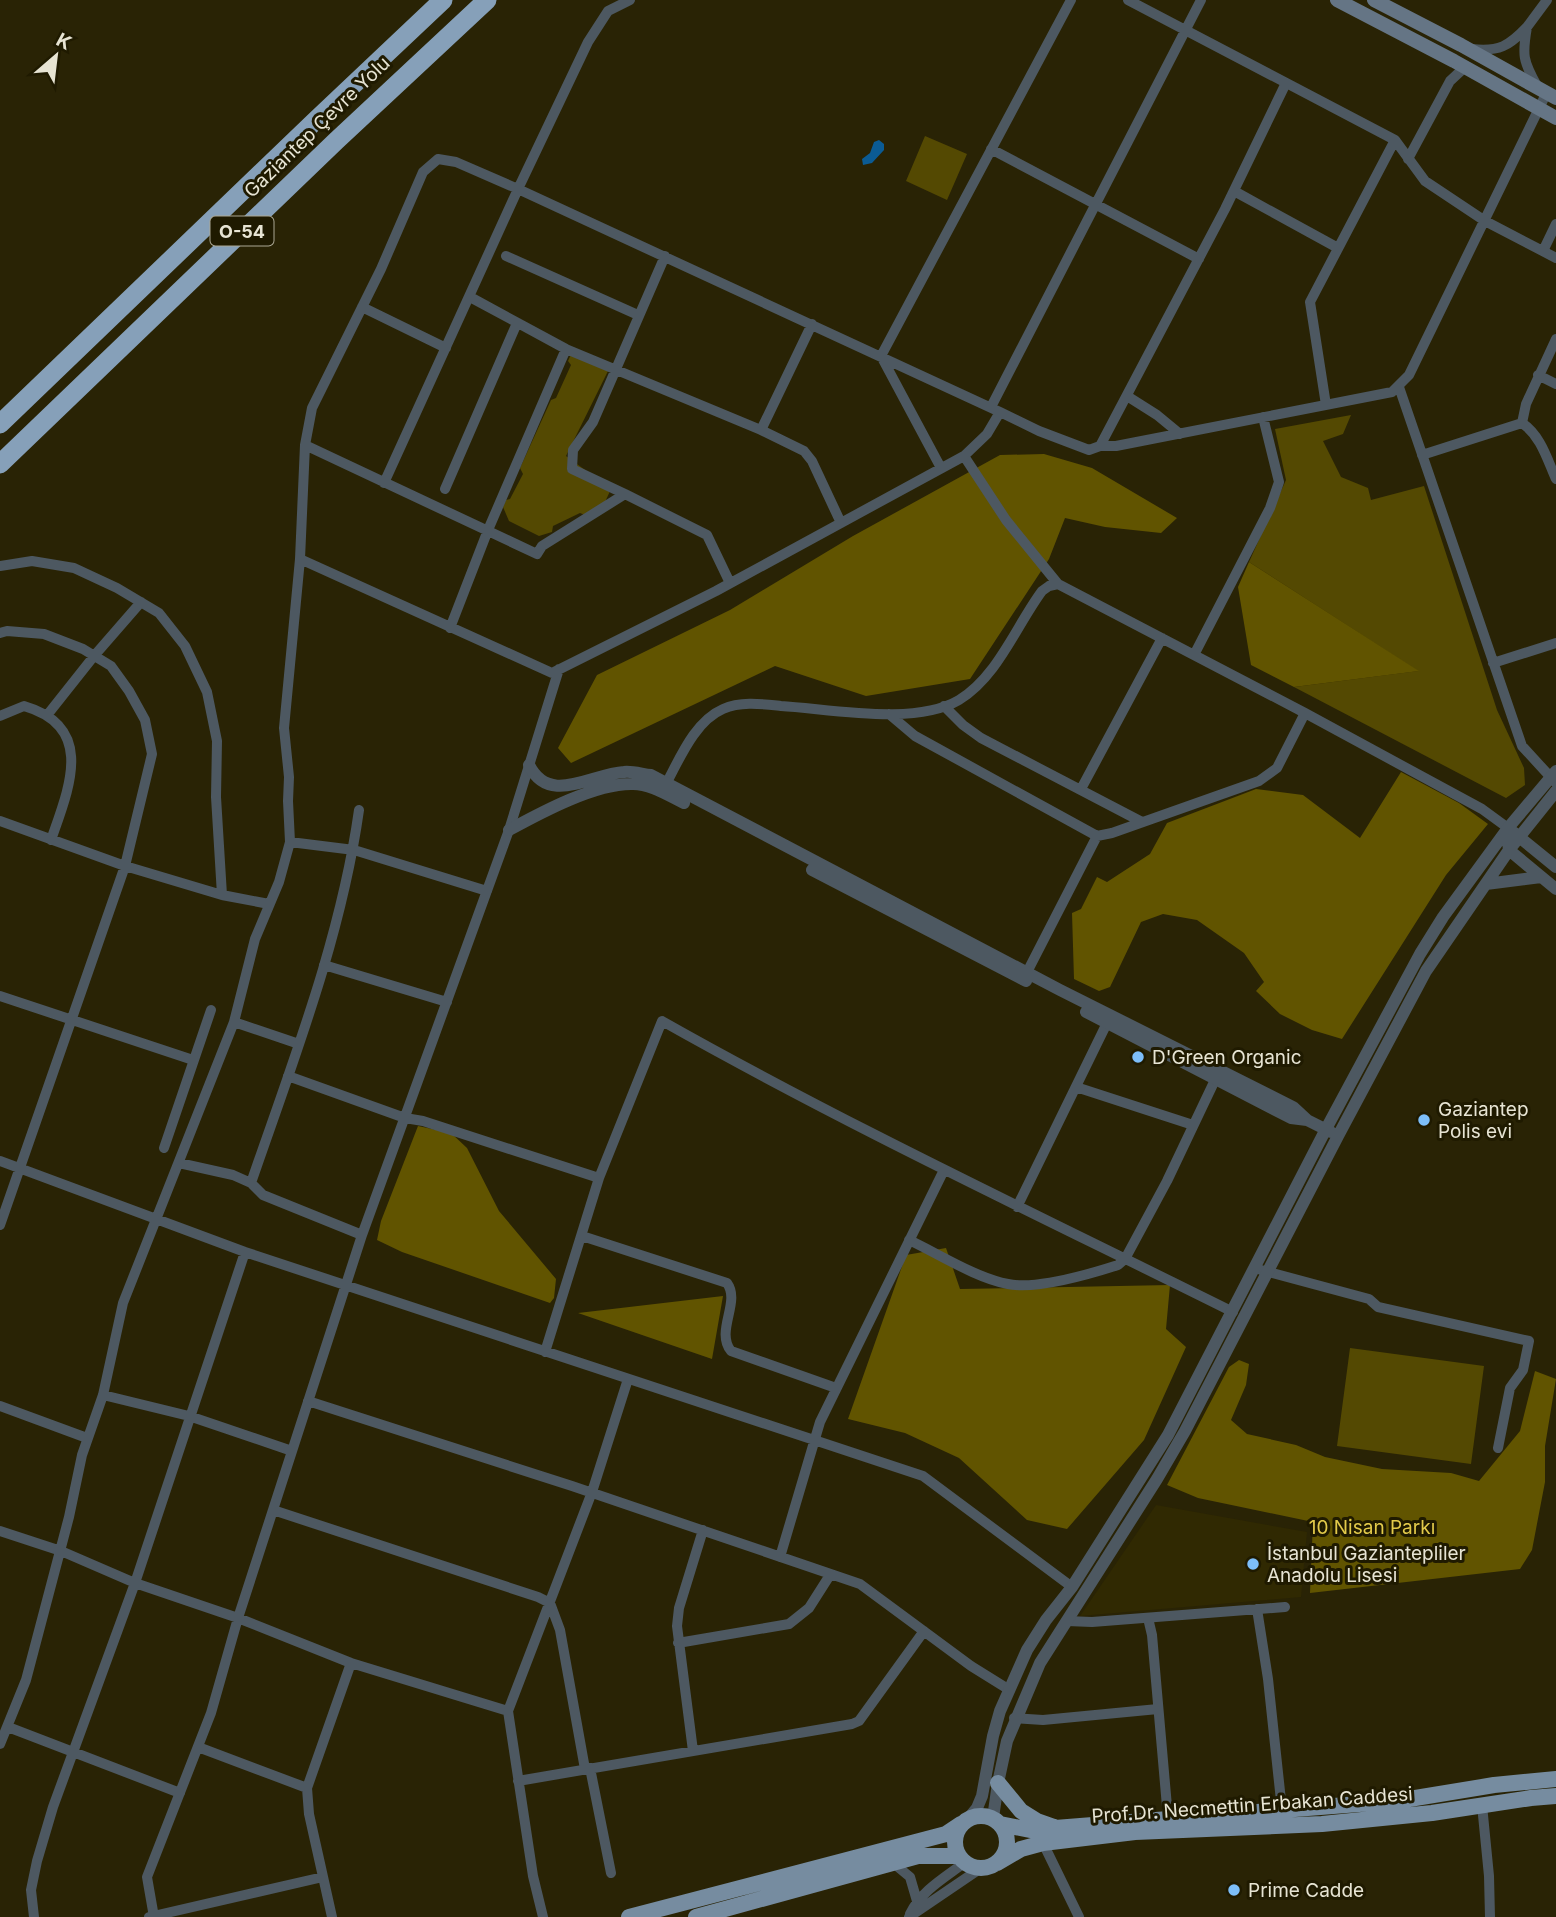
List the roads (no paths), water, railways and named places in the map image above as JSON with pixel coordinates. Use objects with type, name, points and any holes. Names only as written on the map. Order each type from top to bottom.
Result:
[{"type":"highway","name":"Gaziantep Çevre Yolu","points":[[0,424],[443,0]]},
{"type":"highway","name":"Gaziantep Çevre Yolu","points":[[0,464],[335,141],[487,0]]},
{"type":"main road","points":[[1337,0],[1556,118]]},
{"type":"main road","points":[[1374,0],[1547,92]]},
{"type":"main road","name":"Prof.Dr. Necmettin Erbakan Caddesi","points":[[997,1821],[1030,1830],[1397,1801],[1494,1785],[1556,1779]]},
{"type":"main road","points":[[998,1783],[1021,1811],[1056,1828]]},
{"type":"main road","name":"Prof.Dr. Necmettin Erbakan Caddesi","points":[[997,1863],[1021,1849],[1043,1843],[1135,1832],[1322,1824],[1556,1796]]},
{"type":"main road","points":[[629,1917],[946,1835],[965,1821],[985,1816],[997,1821],[1005,1831],[1007,1849],[997,1863],[981,1868],[961,1859],[918,1856],[696,1917]]},
{"type":"main road","points":[[961,1859],[954,1840],[965,1821]]},
{"type":"street","points":[[384,483],[588,42],[608,11],[630,0]]},
{"type":"street","points":[[881,356],[1071,0]]},
{"type":"street","points":[[1128,0],[1395,140],[1425,181],[1485,221],[1556,258]]},
{"type":"street","points":[[300,559],[552,673],[730,583],[964,456],[987,434],[995,410],[1094,205],[1200,0]]},
{"type":"street","points":[[1468,48],[1488,51],[1513,42],[1547,0]]},
{"type":"street","points":[[0,1744],[26,1680],[61,1551],[82,1455],[103,1395],[123,1303],[234,1022],[255,939],[279,881],[290,842],[289,777],[284,728],[300,559],[305,445],[312,408],[362,307],[423,172],[438,159],[456,162],[665,256],[1039,431],[1089,450],[1392,392],[1399,387],[1409,375],[1547,92],[1525,64],[1523,51],[1527,27]]},
{"type":"street","points":[[1408,159],[1450,81],[1465,67]]},
{"type":"street","points":[[1100,446],[1199,260],[1286,83]]},
{"type":"street","points":[[1326,405],[1310,302],[1395,140]]},
{"type":"street","points":[[991,149],[1199,260]]},
{"type":"street","points":[[1234,191],[1338,248]]},
{"type":"street","points":[[1543,251],[1556,224]]},
{"type":"street","points":[[506,256],[638,315]]},
{"type":"street","points":[[665,256],[593,422],[573,450],[572,469],[706,535],[730,583]]},
{"type":"street","points":[[470,297],[566,349],[761,430],[804,452],[812,461],[841,523]]},
{"type":"street","points":[[362,307],[446,348]]},
{"type":"street","points":[[445,489],[517,323]]},
{"type":"street","points":[[761,430],[812,324]]},
{"type":"street","points":[[1522,423],[1526,404],[1556,340]]},
{"type":"street","points":[[450,628],[488,530],[566,349]]},
{"type":"street","points":[[881,356],[941,468]]},
{"type":"street","points":[[1538,375],[1556,384]]},
{"type":"street","points":[[997,1821],[998,1783],[1007,1741],[1014,1718],[1040,1663],[1173,1452],[1420,954],[1443,917],[1508,828],[1554,777],[1522,746],[1399,387]]},
{"type":"street","points":[[1127,396],[1180,434]]},
{"type":"street","points":[[1194,655],[1270,508],[1279,482],[1263,417]]},
{"type":"street","points":[[1422,456],[1522,423]]},
{"type":"street","points":[[1522,423],[1531,429],[1539,440],[1556,479]]},
{"type":"street","points":[[305,445],[537,554],[542,546],[625,494]]},
{"type":"street","points":[[964,456],[1006,520],[1058,584],[1305,712],[1482,809],[1520,836],[1556,867]]},
{"type":"street","points":[[0,566],[32,561],[74,568],[117,588],[159,613],[185,646],[207,692],[216,741],[216,797],[222,895]]},
{"type":"street","points":[[666,784],[686,746],[703,724],[723,709],[751,704],[889,714],[927,712],[959,700],[984,680],[1042,591],[1058,584]]},
{"type":"street","points":[[48,714],[141,602]]},
{"type":"street","points":[[0,633],[7,631],[44,634],[83,649],[111,666],[145,720],[152,754],[125,866],[0,1225]]},
{"type":"street","points":[[1081,789],[1162,638]]},
{"type":"street","points":[[1493,663],[1556,643]]},
{"type":"street","points":[[323,1877],[151,1917],[147,1877],[211,1713],[238,1618],[362,1236],[509,830],[559,669]]},
{"type":"street","points":[[0,716],[24,706],[48,714],[63,730],[72,756],[68,793],[51,840]]},
{"type":"street","points":[[944,706],[981,738],[1142,821]]},
{"type":"street","points":[[1025,976],[1097,836],[1259,781],[1277,768],[1305,712]]},
{"type":"street","points":[[889,714],[915,736],[1097,836]]},
{"type":"street","points":[[529,765],[535,776],[544,783],[566,787],[626,771],[651,775],[1215,1080],[1291,1118],[1307,1120]]},
{"type":"street","points":[[509,830],[549,809],[610,786],[635,783],[659,790],[1025,976],[1293,1107],[1307,1120],[1332,1133]]},
{"type":"street","points":[[1332,1133],[1426,971],[1509,850],[1556,791]]},
{"type":"street","points":[[251,1183],[324,965],[354,850],[359,810]]},
{"type":"street","points":[[0,823],[125,866],[222,895],[269,904]]},
{"type":"street","points":[[1508,828],[1509,850],[1556,889]]},
{"type":"street","points":[[290,842],[354,850],[487,891]]},
{"type":"street","points":[[1486,884],[1541,877]]},
{"type":"street","points":[[324,965],[447,1002]]},
{"type":"street","points":[[0,996],[192,1060]]},
{"type":"street","points":[[164,1148],[211,1010]]},
{"type":"street","points":[[545,1352],[599,1178],[662,1021],[735,1062],[944,1170],[1233,1312]]},
{"type":"street","points":[[234,1022],[299,1044]]},
{"type":"street","points":[[1017,1207],[1107,1023]]},
{"type":"street","points":[[288,1076],[405,1118],[423,1121],[599,1178]]},
{"type":"street","points":[[909,1240],[989,1279],[1019,1286],[1039,1285],[1115,1266],[1125,1259],[1167,1181],[1215,1080]]},
{"type":"street","points":[[1076,1087],[1193,1125]]},
{"type":"street","points":[[0,1161],[347,1287],[923,1476],[1072,1587]]},
{"type":"street","points":[[179,1163],[233,1175],[251,1183],[263,1195],[362,1236]]},
{"type":"street","points":[[780,1557],[820,1422],[944,1170]]},
{"type":"street","points":[[582,1236],[727,1283],[731,1292],[724,1339],[731,1351],[836,1388]]},
{"type":"street","points":[[34,1917],[31,1890],[37,1861],[72,1753],[135,1583],[245,1252]]},
{"type":"street","points":[[965,1821],[977,1808],[982,1796],[993,1736],[1009,1689],[1037,1634],[1072,1587],[1168,1435],[1233,1312],[1261,1270]]},
{"type":"street","points":[[1261,1270],[1369,1299],[1378,1307],[1529,1341],[1524,1370],[1510,1388],[1498,1448]]},
{"type":"street","points":[[543,1917],[533,1876],[508,1711],[592,1492],[628,1379]]},
{"type":"street","points":[[103,1395],[189,1416],[292,1451]]},
{"type":"street","points":[[308,1401],[592,1492],[860,1584],[971,1666],[1009,1689]]},
{"type":"street","points":[[0,1406],[88,1438]]},
{"type":"street","points":[[273,1510],[550,1603],[560,1630],[611,1873]]},
{"type":"street","points":[[0,1531],[61,1551],[135,1583],[238,1618],[351,1663],[508,1711]]},
{"type":"street","points":[[693,1751],[678,1643],[679,1608],[703,1531]]},
{"type":"street","points":[[678,1643],[789,1624],[804,1614],[830,1575]]},
{"type":"street","points":[[1067,1621],[1092,1622],[1285,1607]]},
{"type":"street","points":[[1257,1609],[1268,1679],[1282,1810]]},
{"type":"street","points":[[1147,1618],[1152,1634],[1168,1818]]},
{"type":"street","points":[[518,1781],[852,1724],[859,1721],[924,1631]]},
{"type":"street","points":[[332,1917],[309,1814],[307,1788],[351,1663]]},
{"type":"street","points":[[1014,1718],[1044,1720],[1158,1709]]},
{"type":"street","points":[[8,1727],[180,1793]]},
{"type":"street","points":[[198,1747],[307,1788]]},
{"type":"street","points":[[1482,1805],[1490,1917]]},
{"type":"street","points":[[1043,1843],[1079,1917]]},
{"type":"street","points":[[909,1917],[917,1901],[961,1859]]},
{"type":"street","points":[[892,1862],[910,1877],[917,1901]]},
{"type":"street","points":[[909,1917],[981,1868]]},
{"type":"water","points":[[879,140],[884,144],[884,150],[872,163],[863,165],[862,159],[870,153],[874,142]]},
{"type":"place","name":"D'Green Organic","points":[[1138,1057]]},
{"type":"place","name":"Gaziantep Polis evi","points":[[1424,1120]]},
{"type":"place","name":"İstanbul Gaziantepliler Anadolu Lisesi","points":[[1253,1564]]},
{"type":"place","name":"Prime Cadde","points":[[1234,1890]]},
{"type":"park label","name":"10 Nisan Parkı","points":[[1372,1527]]}]
